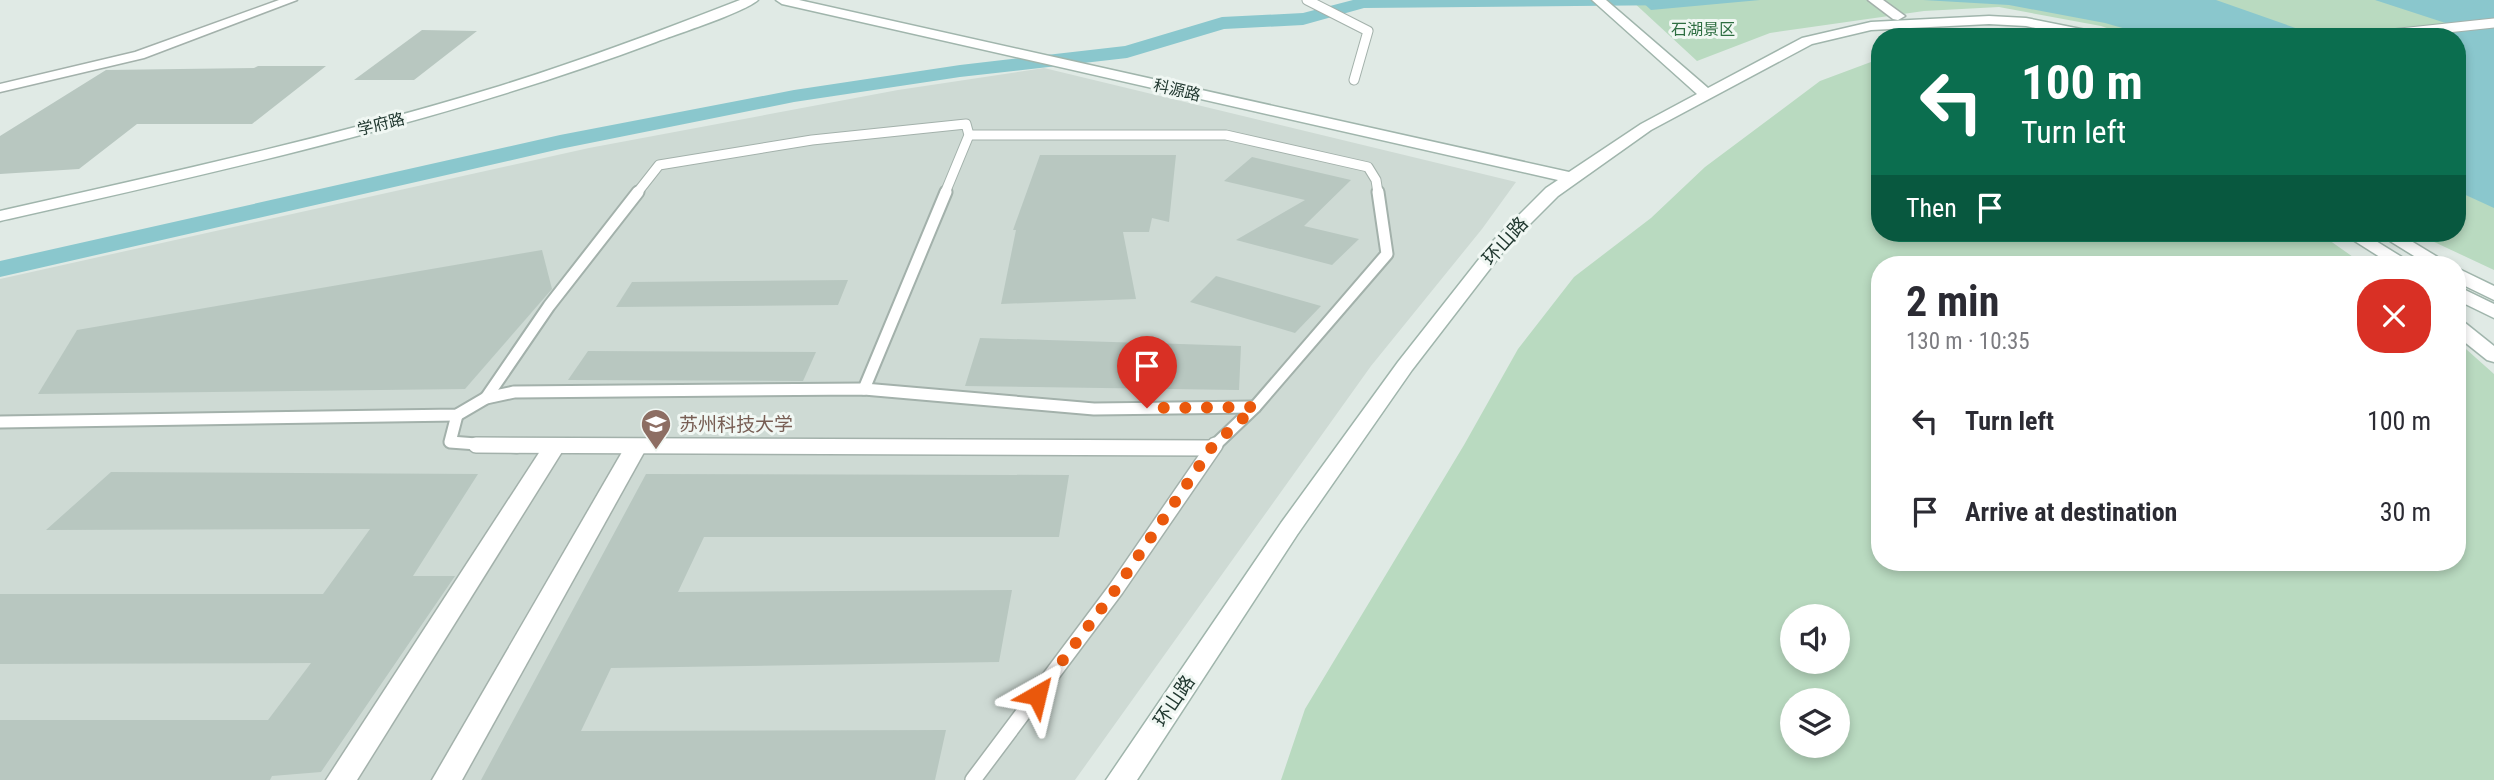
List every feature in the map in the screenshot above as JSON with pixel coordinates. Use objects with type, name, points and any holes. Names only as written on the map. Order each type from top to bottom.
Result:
[{"type":"street","points":[[0,88],[139,55],[291,0]]},
{"type":"street","name":"学府路","points":[[0,216],[218,166],[414,116],[564,70],[752,0]]},
{"type":"street","name":"科源路","points":[[782,0],[1572,178]]},
{"type":"street","points":[[1598,0],[1706,94]]},
{"type":"street","points":[[1874,0],[1898,16]]},
{"type":"street","name":"环山路","points":[[1121,780],[1289,529],[1405,366],[1500,244],[1552,192],[1646,127],[1807,41],[1871,26],[1989,20],[2026,22],[2056,28]]},
{"type":"street","points":[[2354,242],[2371,256]]},
{"type":"street","points":[[2366,242],[2390,256]]},
{"type":"street","points":[[2402,242],[2426,256]]},
{"type":"street","points":[[2466,279],[2494,294]]},
{"type":"street","points":[[2466,297],[2494,312]]},
{"type":"street","points":[[2466,333],[2494,356]]},
{"type":"street","points":[[341,780],[554,447]]},
{"type":"street","points":[[447,780],[636,447]]},
{"type":"lane","points":[[1307,0],[1368,32],[1354,80]]},
{"type":"lane","points":[[2432,28],[2494,23]]},
{"type":"lane","points":[[486,398],[549,306],[659,164],[719,153],[892,130],[966,124],[969,135],[864,389]]},
{"type":"lane","points":[[969,135],[1226,135],[1368,167],[1376,180],[1387,254],[1255,407],[1212,447],[1116,589],[973,780]]},
{"type":"lane","points":[[0,422],[457,415],[486,398],[514,392],[864,389],[1094,409],[1255,407]]},
{"type":"lane","points":[[457,415],[450,442],[489,447],[1212,447]]},
{"type":"shaded area","name":"苏州科技大学","points":[[1044,68],[1516,182],[1482,229],[1371,366],[1075,780],[0,780],[0,279],[589,148],[898,90]]},
{"type":"green space","name":"石湖景区","points":[[1631,0],[2494,0],[2494,270],[2434,242],[2466,242],[2466,28],[2107,28],[1999,7],[1924,11],[1770,33],[1697,61]]},
{"type":"green space","points":[[1871,62],[1871,242],[2332,242],[2352,256],[1871,256],[1871,571],[2466,571],[2466,349],[2494,374],[2494,780],[1281,780],[1305,709],[1464,445],[1518,349],[1574,277],[1651,218],[1705,167],[1820,81]]},
{"type":"water","points":[[1640,0],[1760,0],[1651,10]]},
{"type":"water","points":[[1923,0],[2216,0],[2295,28],[2122,28],[2009,5]]},
{"type":"water","points":[[2375,0],[2494,0],[2494,208],[2466,195],[2467,30]]},
{"type":"building","points":[[422,30],[477,31],[414,80],[354,80]]},
{"type":"building","points":[[326,66],[252,124],[137,124],[79,169],[0,174],[0,136],[106,70]]},
{"type":"building","points":[[1040,155],[1176,155],[1169,222],[1152,218],[1149,232],[1123,232],[1136,299],[1001,304],[1016,230],[1013,230]]},
{"type":"building","points":[[1252,157],[1351,180],[1304,226],[1359,239],[1332,265],[1236,240],[1305,200],[1224,181]]},
{"type":"building","points":[[542,250],[552,289],[465,389],[38,394],[77,330]]},
{"type":"building","points":[[1216,276],[1321,306],[1295,333],[1190,302]]},
{"type":"building","points":[[848,280],[838,305],[616,307],[632,282]]},
{"type":"building","points":[[980,338],[1144,343],[1145,348],[1150,343],[1241,346],[1239,390],[965,386]]},
{"type":"building","points":[[588,351],[816,352],[803,381],[568,380]]},
{"type":"building","points":[[111,472],[478,474],[413,576],[455,576],[321,772],[272,776],[270,780],[0,780],[0,720],[268,720],[311,663],[0,664],[0,594],[323,594],[370,529],[46,530]]},
{"type":"building","points":[[646,474],[1069,475],[1059,537],[704,537],[678,592],[1012,590],[999,662],[611,668],[581,731],[946,730],[935,780],[481,780]]},
{"type":"waterway","points":[[0,269],[560,142],[794,96],[960,71],[1127,52],[1222,23],[1303,19],[1363,3],[1681,0]]},
{"type":"place","name":"苏州科技大学","points":[[656,451]]},
{"type":"route","points":[[1037,695],[1116,589],[1212,447],[1255,407],[1147,408]]}]
